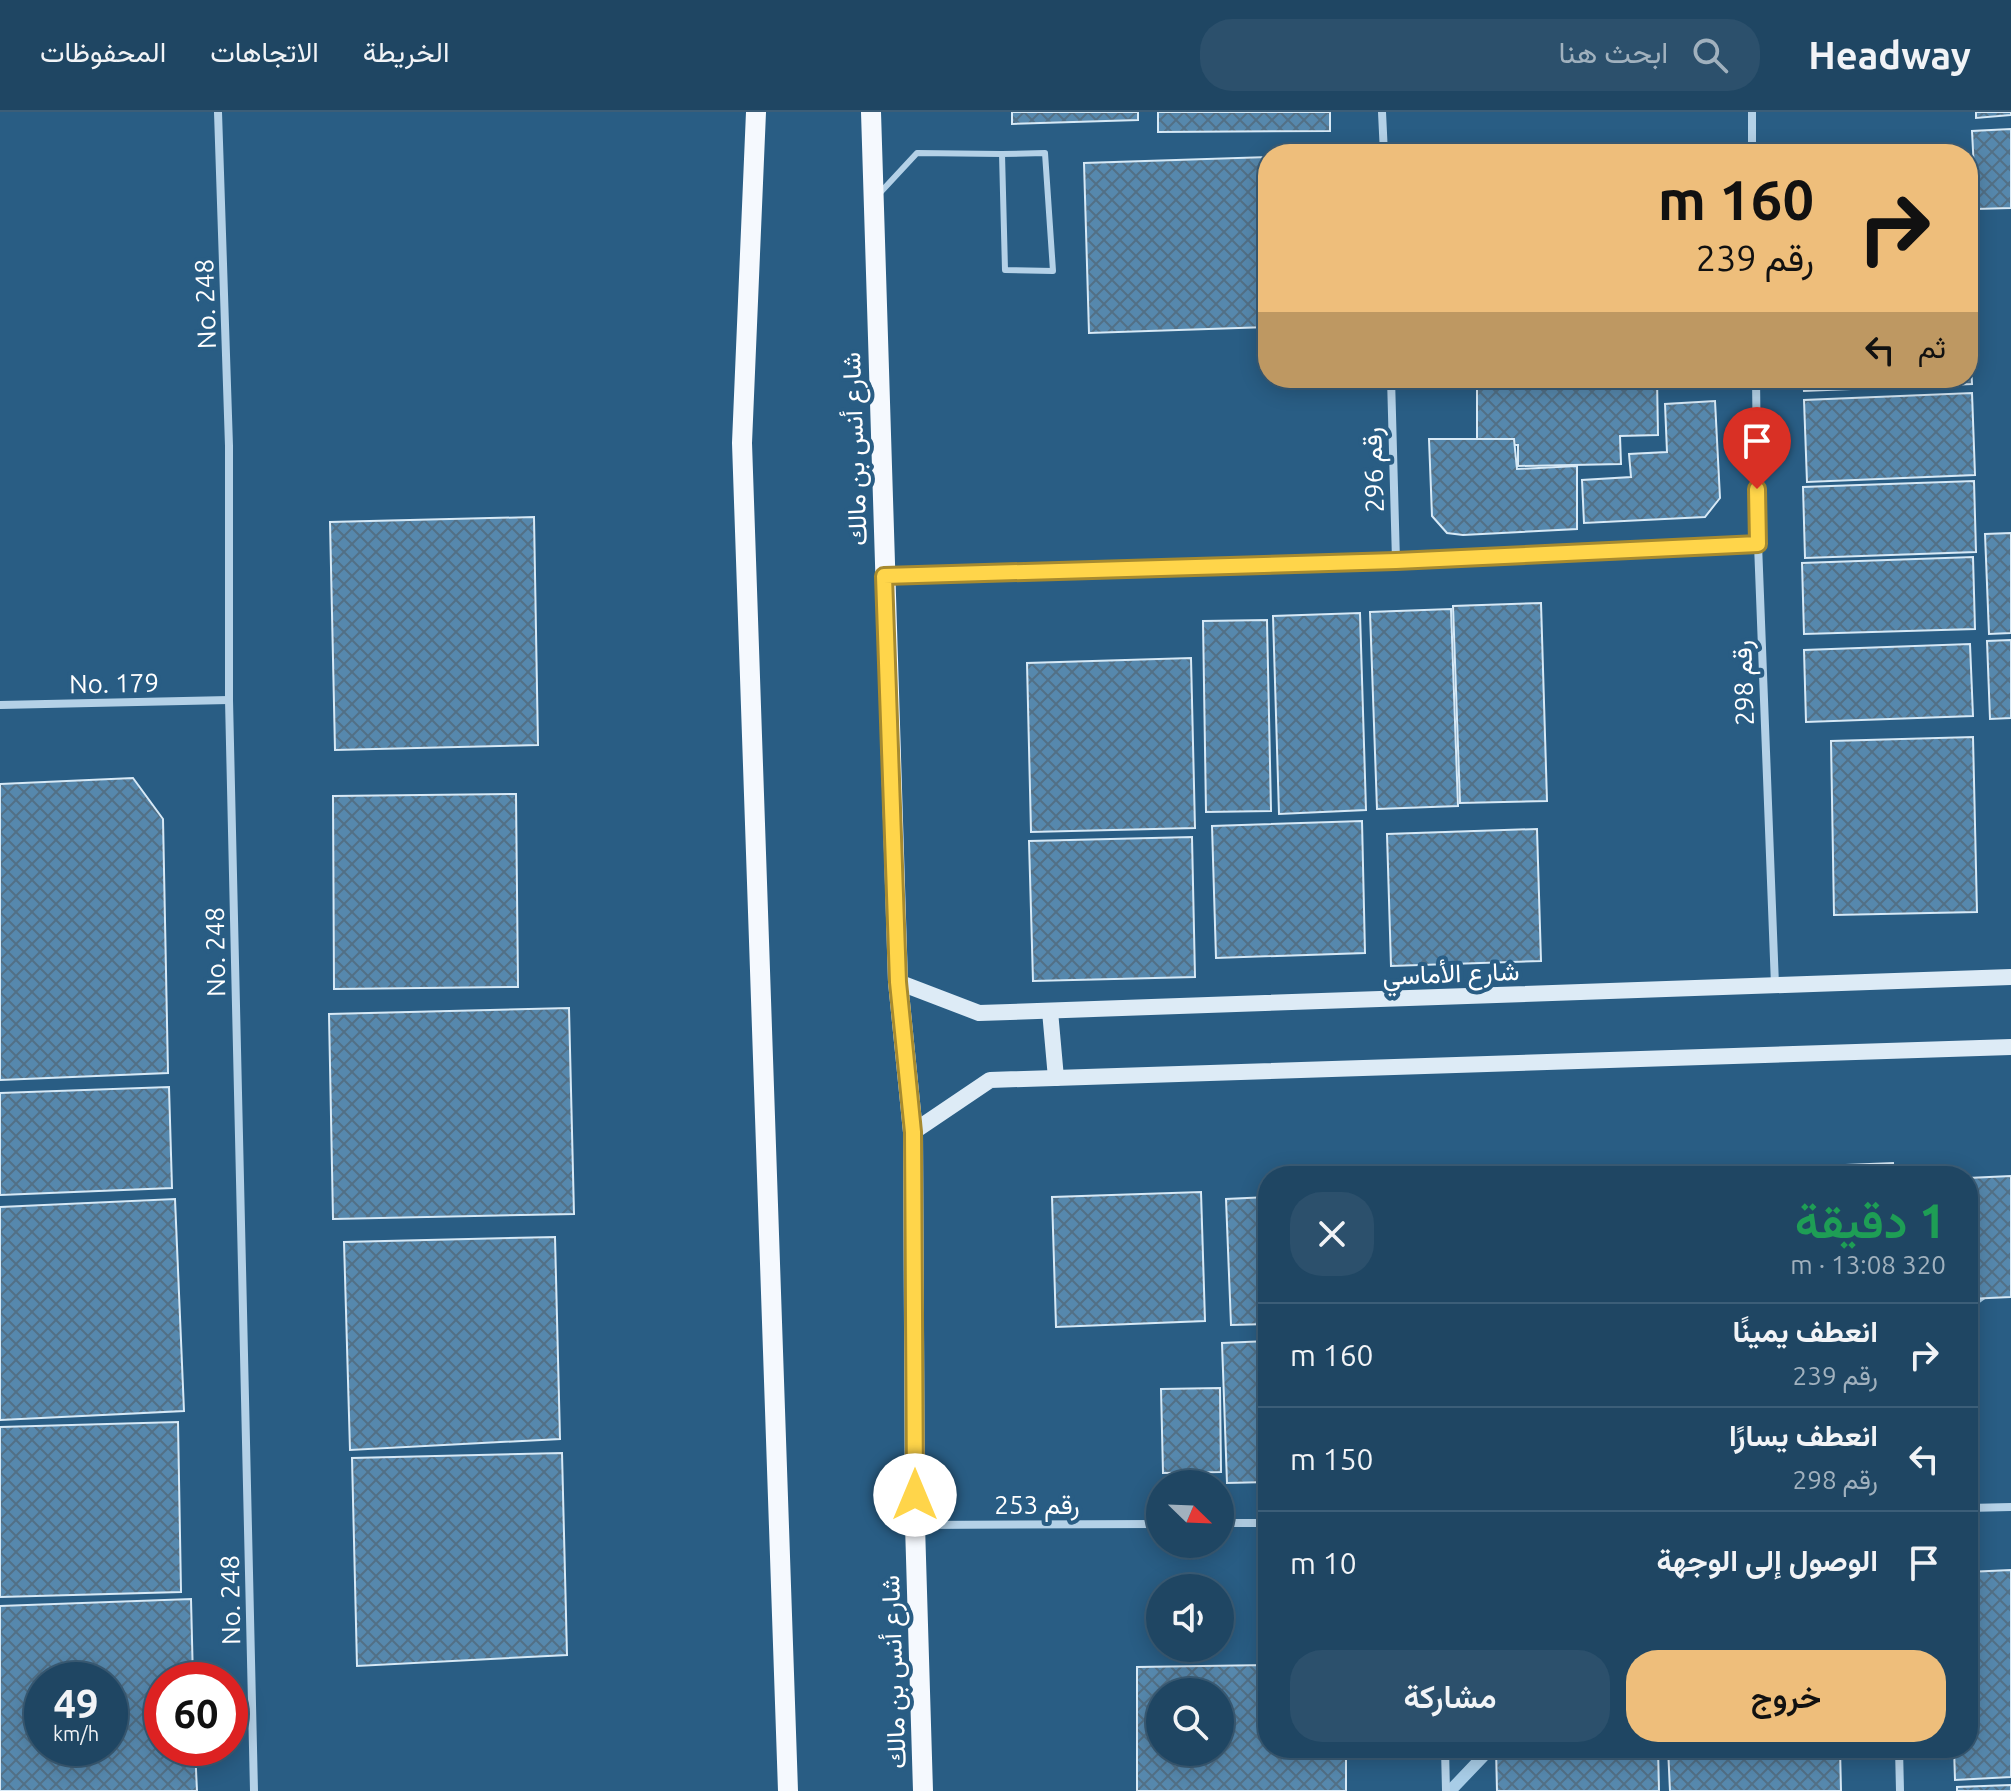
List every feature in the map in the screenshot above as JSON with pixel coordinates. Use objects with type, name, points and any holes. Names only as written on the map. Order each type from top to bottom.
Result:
[{"type":"main road","points":[[756,112],[742,443],[788,1791]]},
{"type":"main road","name":"شارع أنس بن مالك","points":[[871,112],[898,982],[913,1132],[915,1525],[923,1791]]},
{"type":"street","name":"No. 248","points":[[218,112],[229,446],[229,700],[254,1791]]},
{"type":"street","points":[[1382,112],[1384,144]]},
{"type":"street","points":[[1752,112],[1752,144]]},
{"type":"street","name":"رقم 296","points":[[1391,388],[1396,561]]},
{"type":"street","name":"رقم 298","points":[[1756,388],[1758,544],[1775,986]]},
{"type":"street","points":[[884,576],[1396,561],[1758,544]]},
{"type":"street","name":"No. 179","points":[[0,705],[229,700]]},
{"type":"street","name":"شارع الأماسي","points":[[898,982],[979,1013],[2011,977]]},
{"type":"street","points":[[1050,1011],[1056,1078]]},
{"type":"street","points":[[913,1132],[990,1080],[2011,1047]]},
{"type":"street","points":[[1978,1508],[2011,1507]]},
{"type":"street","points":[[1234,1523],[1258,1523]]},
{"type":"street","name":"رقم 253","points":[[915,1525],[1146,1524]]},
{"type":"street","points":[[1445,1758],[1446,1791]]},
{"type":"street","points":[[1899,1758],[1900,1791]]},
{"type":"lane","points":[[873,201],[917,153],[1045,153],[1053,271],[1005,270],[1002,154]]},
{"type":"building","points":[[1012,112],[1138,112],[1138,120],[1012,124]]},
{"type":"building","points":[[1158,112],[1330,112],[1330,131],[1158,132]]},
{"type":"building","points":[[1976,112],[2011,112],[2011,115],[1976,118]]},
{"type":"building","points":[[2011,129],[2011,208],[1978,209],[1978,144],[1973,144],[1972,131]]},
{"type":"building","points":[[1258,157],[1258,327],[1089,333],[1084,163]]},
{"type":"building","points":[[1477,388],[1657,388],[1658,435],[1620,436],[1621,464],[1518,466],[1518,445],[1477,445]]},
{"type":"building","points":[[1804,388],[1876,388],[1804,391]]},
{"type":"building","points":[[1972,393],[1975,475],[1807,482],[1804,400]]},
{"type":"building","points":[[1715,401],[1720,498],[1705,517],[1584,523],[1582,480],[1631,477],[1629,454],[1667,452],[1665,404]]},
{"type":"building","points":[[1429,439],[1514,439],[1517,469],[1577,466],[1577,529],[1463,535],[1447,533],[1432,516]]},
{"type":"building","points":[[1974,481],[1976,552],[1805,558],[1803,487]]},
{"type":"building","points":[[534,517],[538,745],[335,750],[330,522]]},
{"type":"building","points":[[2011,533],[2011,633],[1989,634],[1985,534]]},
{"type":"building","points":[[1973,557],[1975,629],[1804,634],[1802,563]]},
{"type":"building","points":[[1541,603],[1547,801],[1460,803],[1453,606]]},
{"type":"building","points":[[1451,609],[1458,806],[1377,809],[1370,612]]},
{"type":"building","points":[[1360,613],[1366,810],[1279,814],[1273,616]]},
{"type":"building","points":[[1267,620],[1271,811],[1206,812],[1203,621]]},
{"type":"building","points":[[2011,640],[2011,718],[1990,719],[1987,641]]},
{"type":"building","points":[[1970,644],[1973,716],[1806,722],[1804,650]]},
{"type":"building","points":[[1191,658],[1195,828],[1031,832],[1027,663]]},
{"type":"building","points":[[1973,737],[1977,912],[1834,915],[1831,741]]},
{"type":"building","points":[[133,778],[163,819],[168,1073],[0,1080],[0,784]]},
{"type":"building","points":[[516,794],[518,987],[334,989],[333,796]]},
{"type":"building","points":[[1362,821],[1365,953],[1216,958],[1212,826]]},
{"type":"building","points":[[1537,829],[1541,961],[1391,966],[1387,834]]},
{"type":"building","points":[[1192,837],[1195,977],[1033,981],[1029,841]]},
{"type":"building","points":[[569,1008],[574,1214],[333,1219],[329,1014]]},
{"type":"building","points":[[169,1087],[172,1188],[0,1195],[0,1093]]},
{"type":"building","points":[[1893,1163],[1893,1166],[1818,1166]]},
{"type":"building","points":[[2011,1176],[2011,1297],[1978,1299],[1978,1178]]},
{"type":"building","points":[[1201,1192],[1205,1321],[1056,1327],[1052,1197]]},
{"type":"building","points":[[1258,1197],[1258,1324],[1231,1325],[1226,1199]]},
{"type":"building","points":[[175,1199],[184,1411],[0,1420],[0,1207]]},
{"type":"building","points":[[555,1237],[560,1439],[350,1450],[344,1242]]},
{"type":"building","points":[[1258,1341],[1258,1482],[1234,1483],[1234,1470],[1227,1470],[1222,1343]]},
{"type":"building","points":[[1220,1388],[1221,1470],[1163,1470],[1161,1389]]},
{"type":"building","points":[[178,1422],[181,1592],[0,1597],[0,1427]]},
{"type":"building","points":[[562,1453],[567,1655],[357,1666],[352,1458]]},
{"type":"building","points":[[2011,1570],[2011,1777],[1955,1780],[1954,1758],[1978,1758],[1978,1572]]},
{"type":"building","points":[[191,1599],[193,1662],[144,1662],[144,1766],[196,1766],[197,1791],[0,1791],[0,1606]]},
{"type":"building","points":[[1258,1665],[1258,1758],[1346,1758],[1346,1791],[1137,1791],[1137,1667]]},
{"type":"building","points":[[1496,1758],[1658,1758],[1659,1791],[1497,1791]]},
{"type":"building","points":[[1668,1758],[1840,1758],[1841,1791],[1670,1791]]},
{"type":"building","points":[[2011,1785],[2011,1791],[1957,1791],[1957,1787]]},
{"type":"waterway","points":[[1978,1297],[2011,1273]]},
{"type":"waterway","points":[[1450,1791],[1481,1758]]},
{"type":"route","points":[[915,1495],[913,1132],[898,982],[884,576],[1396,561],[1758,544],[1757,489]]}]
